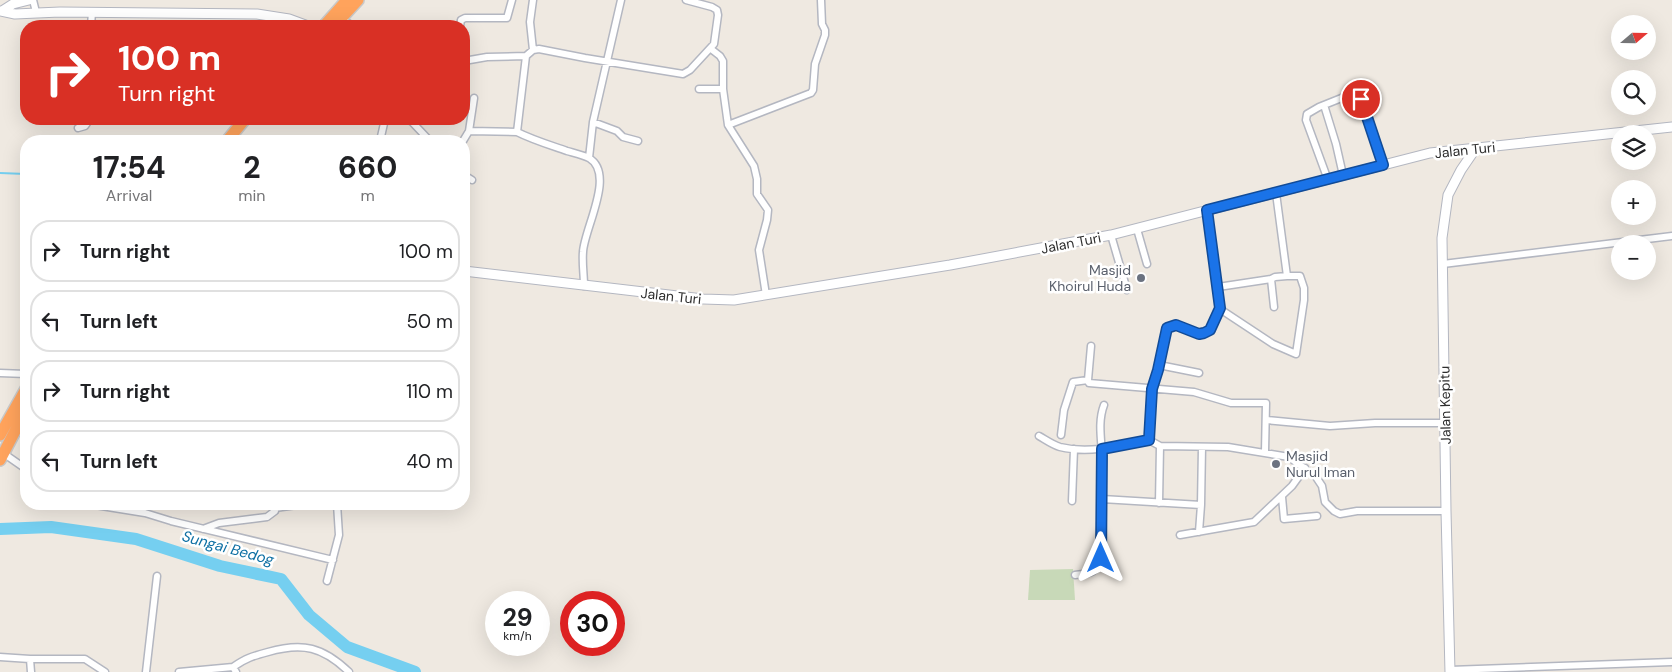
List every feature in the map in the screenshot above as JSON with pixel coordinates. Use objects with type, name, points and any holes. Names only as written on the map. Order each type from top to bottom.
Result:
[{"type":"highway","points":[[329,20],[346,0]]},
{"type":"highway","points":[[339,20],[358,0]]},
{"type":"highway","points":[[231,135],[241,125]]},
{"type":"highway","points":[[241,135],[250,125]]},
{"type":"highway","points":[[0,435],[20,400]]},
{"type":"highway","points":[[2,456],[20,422]]},
{"type":"main road","points":[[1,11],[13,4],[28,0]]},
{"type":"main road","points":[[1,11],[15,14],[36,12],[257,14],[292,20]]},
{"type":"main road","name":"Jalan Turi","points":[[470,272],[703,300],[734,300],[950,265],[1111,235],[1430,153],[1672,128]]},
{"type":"main road","name":"Jalan Kepitu","points":[[1450,671],[1442,238],[1448,195],[1461,170],[1476,148]]},
{"type":"main road","points":[[1456,150],[1461,152],[1463,156],[1461,170]]},
{"type":"street","points":[[33,0],[36,12]]},
{"type":"street","points":[[461,20],[465,18],[507,18],[512,0]]},
{"type":"street","points":[[533,0],[530,22],[533,50]]},
{"type":"street","points":[[589,158],[593,122],[621,0]]},
{"type":"street","points":[[470,60],[487,57],[526,56],[533,50],[546,49],[679,75],[687,73],[711,49],[716,39],[718,15],[712,7],[686,0]]},
{"type":"street","points":[[728,124],[811,93],[813,90],[815,64],[825,35],[822,24],[821,0]]},
{"type":"street","points":[[91,20],[92,12]]},
{"type":"street","points":[[711,49],[722,58],[723,89],[728,124],[754,166],[757,179],[757,194],[767,208],[768,217],[759,250],[766,294]]},
{"type":"street","points":[[517,132],[526,56]]},
{"type":"street","points":[[699,89],[723,89]]},
{"type":"street","points":[[1328,180],[1306,120],[1307,114],[1349,95],[1361,99],[1383,165]]},
{"type":"street","points":[[470,124],[474,98]]},
{"type":"street","points":[[1324,105],[1336,144],[1343,176]]},
{"type":"street","points":[[593,122],[617,130],[623,137],[638,141]]},
{"type":"street","points":[[78,128],[86,125]]},
{"type":"street","points":[[415,125],[424,135]]},
{"type":"street","points":[[467,135],[470,125]]},
{"type":"street","points":[[469,131],[517,132],[589,158],[597,168],[600,177],[600,190],[582,252],[584,286]]},
{"type":"street","points":[[1276,194],[1287,276]]},
{"type":"street","points":[[1149,440],[1152,389],[1167,328],[1176,325],[1199,334],[1204,333],[1210,330],[1220,308],[1207,210]]},
{"type":"street","points":[[1137,229],[1147,264]]},
{"type":"street","points":[[1111,235],[1127,290]]},
{"type":"street","points":[[1443,264],[1672,236]]},
{"type":"street","points":[[1218,286],[1287,276],[1300,276],[1304,288],[1296,354],[1273,344],[1220,308]]},
{"type":"street","points":[[1271,279],[1273,282],[1274,307]]},
{"type":"street","points":[[1088,380],[1091,346]]},
{"type":"street","points":[[1159,365],[1199,373]]},
{"type":"street","points":[[0,373],[20,374]]},
{"type":"street","points":[[1061,435],[1064,410],[1073,382],[1088,380],[1089,383],[1199,392],[1231,403],[1266,403],[1265,452]]},
{"type":"street","points":[[1075,575],[1090,573],[1097,569],[1101,558],[1102,449],[1100,430],[1101,411],[1104,405]]},
{"type":"street","points":[[1266,420],[1330,426],[1375,423],[1445,423]]},
{"type":"street","points":[[1039,436],[1058,447],[1074,449],[1102,449],[1149,440],[1160,446],[1228,447],[1265,452],[1289,457],[1316,477],[1322,486],[1325,502],[1340,514],[1357,511],[1446,511]]},
{"type":"street","points":[[1159,503],[1160,446]]},
{"type":"street","points":[[1198,532],[1201,505],[1202,447]]},
{"type":"street","points":[[1072,501],[1074,449]]},
{"type":"street","points":[[2,456],[20,466]]},
{"type":"street","points":[[1180,535],[1254,522],[1282,497],[1304,468]]},
{"type":"street","points":[[1282,497],[1284,519],[1317,516]]},
{"type":"street","points":[[1102,499],[1201,505]]},
{"type":"street","points":[[126,510],[333,560]]},
{"type":"street","points":[[203,529],[219,522],[267,517],[274,510]]},
{"type":"street","points":[[327,581],[339,535],[337,510]]},
{"type":"street","points":[[146,672],[157,576]]},
{"type":"street","points":[[179,672],[235,670],[245,658],[278,649],[301,646],[316,649],[330,656],[349,672]]},
{"type":"street","points":[[0,657],[86,659],[105,672]]},
{"type":"street","points":[[30,659],[31,672]]},
{"type":"street","points":[[1450,671],[1672,662]]},
{"type":"green space","points":[[1073,569],[1075,600],[1028,600],[1030,570]]},
{"type":"waterway","points":[[0,173],[20,174]]},
{"type":"waterway","name":"Sungai Bedog","points":[[0,529],[51,527],[136,539],[220,566],[281,579],[309,615],[347,647],[415,672]]},
{"type":"place","name":"Masjid Khoirul Huda","points":[[1141,278]]},
{"type":"place","name":"Masjid Nurul Iman","points":[[1276,464]]},
{"type":"route","points":[[1101,558],[1102,449],[1149,440],[1152,389],[1167,328],[1176,325],[1199,334],[1204,333],[1210,330],[1220,308],[1207,210],[1276,194],[1383,165],[1361,99]]}]
